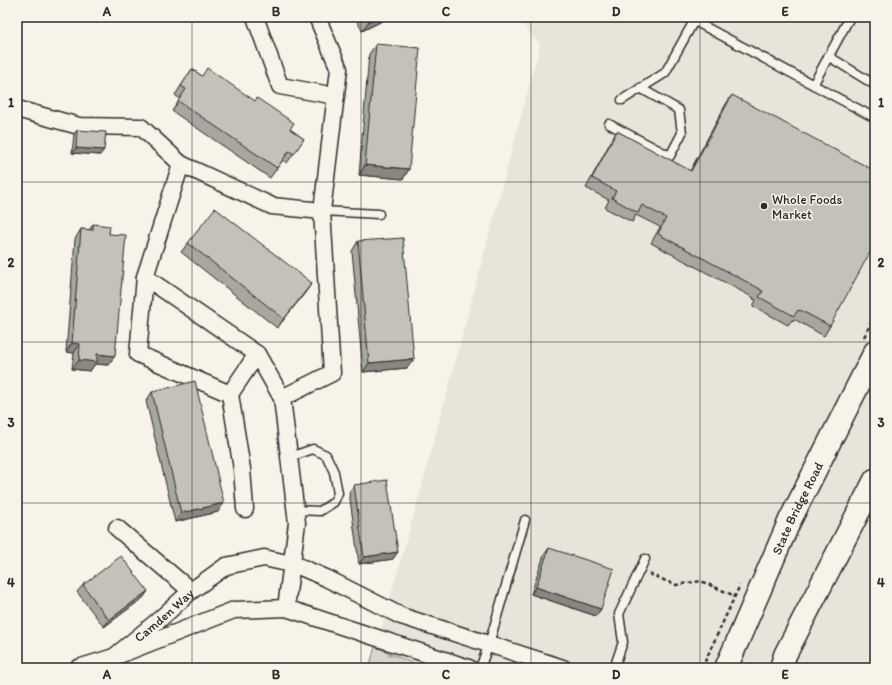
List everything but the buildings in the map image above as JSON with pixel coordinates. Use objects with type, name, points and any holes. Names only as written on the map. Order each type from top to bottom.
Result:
[{"type":"highway","name":"State Bridge Road","points":[[726,668],[790,520],[875,352]]},
{"type":"highway","points":[[781,668],[786,655],[875,480]]},
{"type":"highway","points":[[713,668],[736,644]]},
{"type":"street","points":[[255,17],[280,86],[336,96]]},
{"type":"street","points":[[282,398],[332,373],[322,211],[339,69],[317,17]]},
{"type":"street","points":[[17,109],[79,126],[141,128],[181,164],[272,206],[322,211]]},
{"type":"street","points":[[181,164],[145,278],[138,354],[230,394]]},
{"type":"street","points":[[145,278],[257,354],[282,398],[298,523],[286,608]]},
{"type":"street","points":[[245,510],[242,470],[230,394],[257,354]]},
{"type":"street","points":[[117,528],[191,591]]},
{"type":"street","name":"Camden Way","points":[[117,662],[160,619],[191,591],[226,566],[264,558],[291,564],[326,578],[401,616],[562,668]]},
{"type":"street","name":"Camden Way","points":[[117,662],[234,610],[286,608],[469,668]]},
{"type":"street","points":[[78,668],[117,662]]},
{"type":"lane","points":[[813,85],[850,17]]},
{"type":"lane","points":[[622,100],[665,73],[690,19],[875,118]]},
{"type":"lane","points":[[828,56],[875,85]]},
{"type":"lane","points":[[609,124],[670,156],[682,133],[679,110],[640,88]]},
{"type":"lane","points":[[322,211],[379,214]]},
{"type":"lane","points":[[290,457],[313,449],[326,455],[334,472],[338,493],[334,502],[320,511],[296,510]]},
{"type":"lane","points":[[480,668],[489,644],[525,520]]},
{"type":"lane","points":[[614,668],[623,642],[619,614],[645,559]]},
{"type":"path","points":[[640,570],[676,585],[701,581],[735,596]]},
{"type":"shaded area","points":[[516,17],[875,17],[875,668],[423,668],[376,647],[420,493],[540,45]]},
{"type":"green space","points":[[376,647],[423,668],[369,668]]},
{"type":"place","name":"Whole Foods Market","points":[[764,206]]}]
